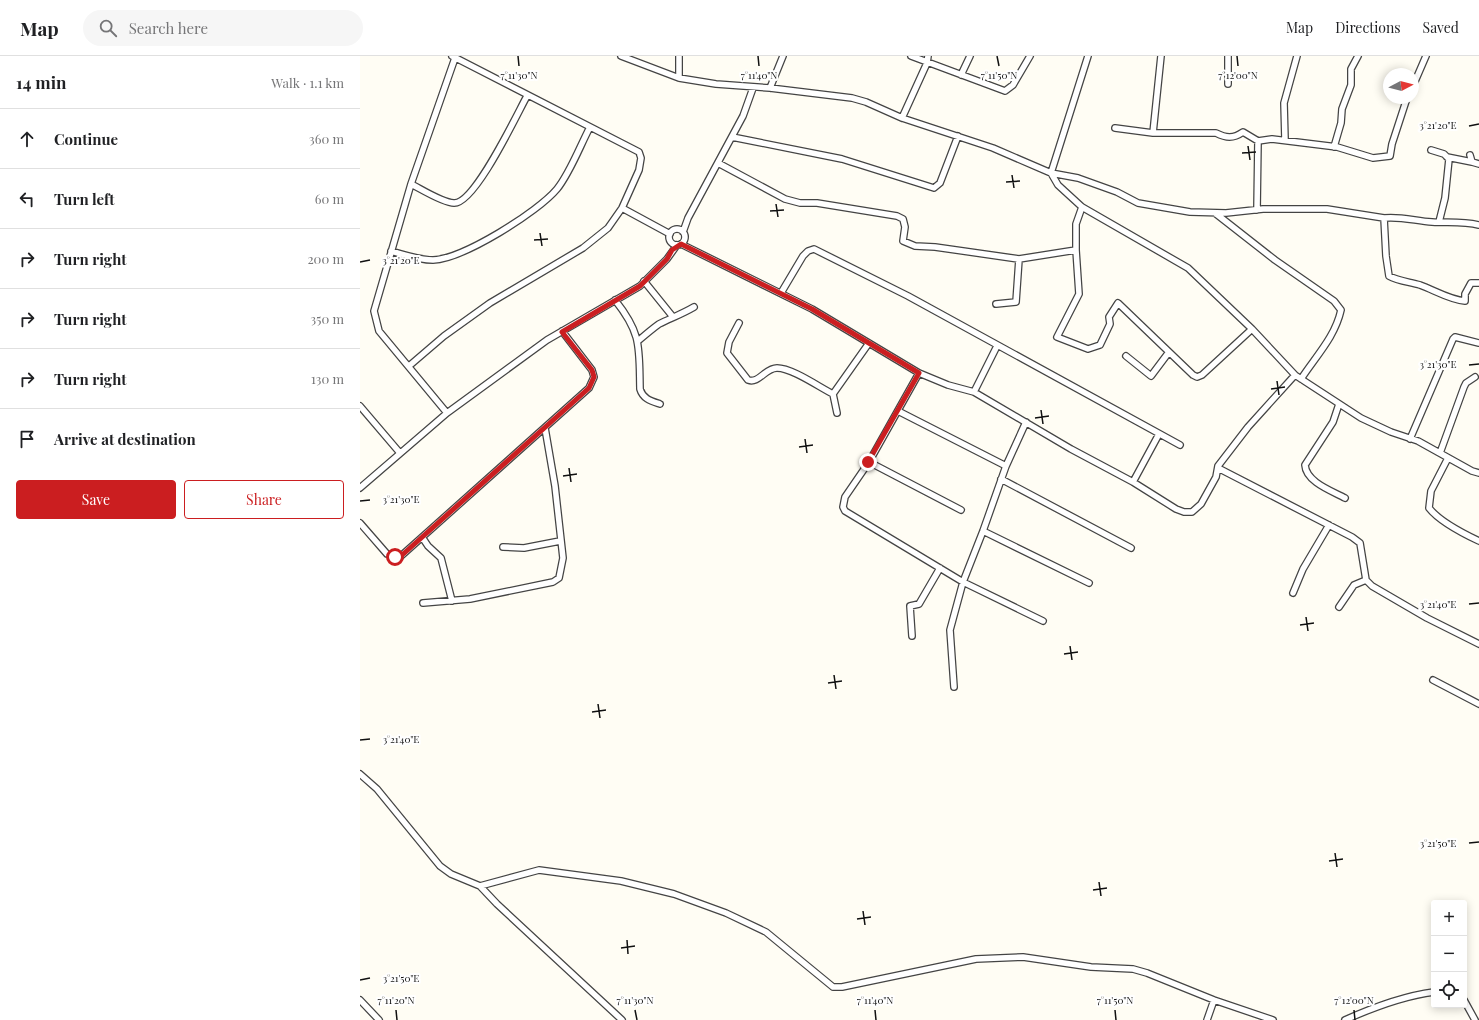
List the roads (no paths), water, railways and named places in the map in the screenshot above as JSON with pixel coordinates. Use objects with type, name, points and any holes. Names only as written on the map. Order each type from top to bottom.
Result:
[{"type":"street","points":[[621,56],[679,78],[753,88],[770,88],[852,98],[878,106],[902,118],[993,148],[1051,173],[1078,178],[1117,192],[1138,203],[1164,206],[1190,212],[1214,213],[1257,210],[1327,209],[1384,218],[1392,217],[1439,222],[1465,222],[1479,225]]},
{"type":"street","points":[[679,56],[679,78]]},
{"type":"street","points":[[770,88],[783,56]]},
{"type":"street","points":[[911,56],[1004,91],[1013,85],[1030,56]]},
{"type":"street","points":[[902,118],[927,63],[928,56]]},
{"type":"street","points":[[961,75],[970,56]]},
{"type":"street","points":[[1088,56],[1051,173],[1058,185],[1082,207],[1188,268],[1252,329],[1295,375],[1361,418],[1418,441],[1479,473]]},
{"type":"street","points":[[1153,133],[1161,56]]},
{"type":"street","points":[[1228,56],[1228,84]]},
{"type":"street","points":[[1285,140],[1284,103],[1298,56]]},
{"type":"street","points":[[1334,148],[1342,123],[1342,109],[1351,86],[1350,69],[1358,56]]},
{"type":"street","points":[[1419,72],[1426,56]]},
{"type":"street","points":[[409,366],[490,303],[583,248],[608,228],[622,208],[639,170],[641,154],[454,57],[391,251],[376,300],[374,316],[379,331],[447,413]]},
{"type":"street","points":[[360,488],[447,413],[546,340],[562,332],[644,282],[667,259],[680,240],[688,218],[743,116],[753,88]]},
{"type":"street","points":[[412,184],[447,201],[454,203],[460,202],[469,194],[493,160],[527,96]]},
{"type":"street","points":[[1115,128],[1153,133],[1216,133],[1224,137],[1236,137],[1243,132],[1258,141],[1272,138],[1334,148],[1373,158],[1390,156],[1392,144],[1405,104]]},
{"type":"street","points":[[391,251],[433,260],[464,251],[499,233],[527,214],[557,189],[590,127]]},
{"type":"street","points":[[732,137],[842,159],[934,188],[940,183],[958,136]]},
{"type":"street","points":[[1257,210],[1258,141]]},
{"type":"street","points":[[1431,150],[1447,157],[1479,164]]},
{"type":"street","points":[[1470,155],[1472,162]]},
{"type":"street","points":[[1439,222],[1449,165],[1447,157]]},
{"type":"street","points":[[718,163],[785,199],[800,202],[817,202],[897,216],[902,219],[905,227],[903,241],[915,246],[935,247],[1019,259],[1076,250]]},
{"type":"street","points":[[1082,207],[1076,224],[1079,294],[1057,336],[1088,350],[1100,345],[1110,324],[1108,316],[1118,303],[1193,376],[1197,377],[1202,375],[1252,329]]},
{"type":"street","points":[[622,208],[670,234],[692,248],[812,309],[919,373],[948,385],[974,392],[1071,449],[1133,482],[1176,509],[1184,512],[1192,512],[1201,504],[1216,477],[1218,468],[1248,427],[1295,375]]},
{"type":"street","points":[[1214,213],[1275,260],[1334,301],[1341,310],[1338,323],[1329,341],[1301,379]]},
{"type":"street","points":[[670,234],[688,218]]},
{"type":"street","points":[[1384,218],[1386,256],[1389,276],[1438,292],[1455,300],[1465,301],[1465,294],[1471,283],[1479,283]]},
{"type":"street","points":[[676,230],[680,240]]},
{"type":"street","points":[[781,293],[802,256],[808,251],[814,249],[908,296],[1180,445]]},
{"type":"street","points":[[996,304],[1016,302],[1019,259]]},
{"type":"street","points":[[644,282],[673,317]]},
{"type":"street","points":[[615,300],[629,318],[638,341],[640,389],[642,394],[646,399],[660,404]]},
{"type":"street","points":[[638,341],[657,325],[673,317],[681,315],[694,307]]},
{"type":"street","points":[[739,323],[729,342],[727,353],[748,380],[756,380],[772,368],[782,368],[795,372],[833,394]]},
{"type":"street","points":[[360,523],[391,556],[401,556],[589,388],[594,377],[592,370],[562,332]]},
{"type":"street","points":[[1410,439],[1453,339],[1455,337],[1479,343]]},
{"type":"street","points":[[837,413],[833,394],[869,343]]},
{"type":"street","points":[[974,392],[997,346]]},
{"type":"street","points":[[1126,356],[1150,376],[1169,352]]},
{"type":"street","points":[[919,373],[868,462],[845,497],[842,503],[845,511],[964,582],[1043,622]]},
{"type":"street","points":[[1440,453],[1464,387],[1466,383],[1475,377]]},
{"type":"street","points":[[1339,404],[1333,422],[1305,465],[1305,471],[1314,480],[1345,498]]},
{"type":"street","points":[[360,407],[400,453]]},
{"type":"street","points":[[898,411],[1006,466]]},
{"type":"street","points":[[954,687],[950,630],[964,582],[984,531],[1001,479],[1026,422]]},
{"type":"street","points":[[423,603],[470,599],[553,582],[559,578],[563,558],[555,486],[545,428]]},
{"type":"street","points":[[1133,482],[1158,434]]},
{"type":"street","points":[[1448,458],[1431,491],[1429,508],[1433,513],[1455,528],[1479,541]]},
{"type":"street","points":[[868,462],[961,510]]},
{"type":"street","points":[[1218,468],[1329,525],[1360,543],[1366,580],[1372,586],[1427,618],[1479,644]]},
{"type":"street","points":[[1001,479],[1131,548]]},
{"type":"street","points":[[1293,593],[1303,569],[1329,525]]},
{"type":"street","points":[[984,531],[1089,584]]},
{"type":"street","points":[[422,536],[428,546],[441,558],[452,601]]},
{"type":"street","points":[[503,548],[524,548],[560,541]]},
{"type":"street","points":[[912,636],[910,606],[919,604],[940,568]]},
{"type":"street","points":[[1339,607],[1354,585],[1366,580]]},
{"type":"street","points":[[1433,680],[1479,704]]},
{"type":"street","points":[[360,774],[377,789],[440,866],[451,874],[480,886],[497,904],[622,1020]]},
{"type":"street","points":[[480,886],[539,870],[621,881],[674,894],[726,913],[766,932],[833,987],[842,988],[976,959],[1023,957],[1091,967],[1133,969],[1147,973],[1214,1000],[1273,1020]]},
{"type":"street","points":[[1345,1020],[1373,1008],[1420,994],[1431,992]]},
{"type":"street","points":[[360,1000],[379,1020]]},
{"type":"street","points":[[1206,1020],[1214,1000]]},
{"type":"street","points":[[1467,1005],[1475,1020]]}]
